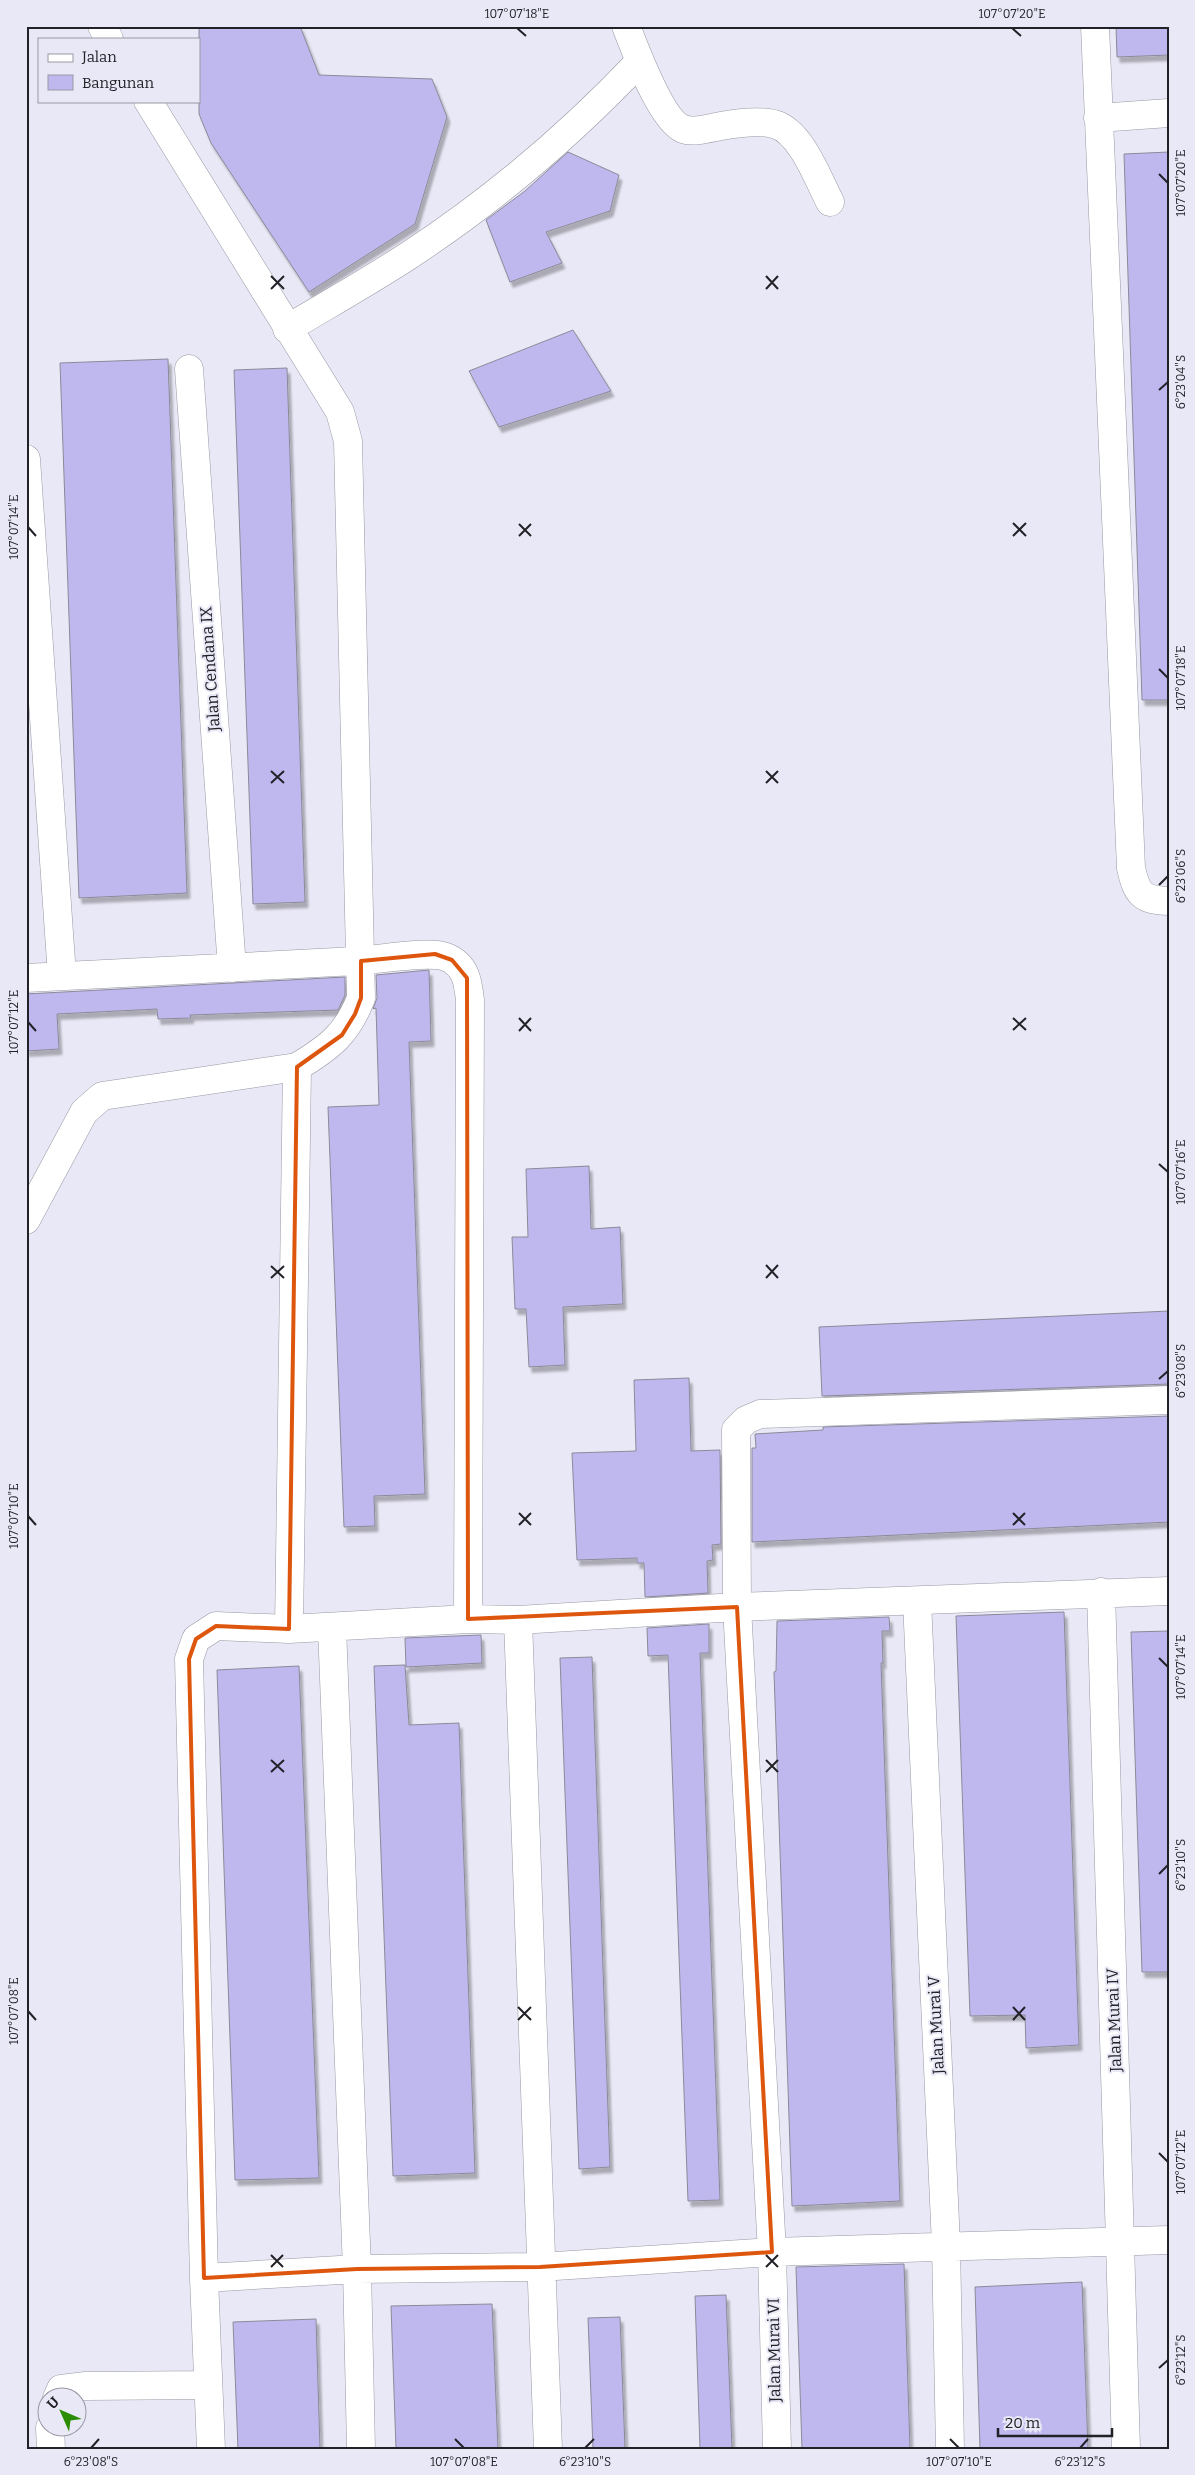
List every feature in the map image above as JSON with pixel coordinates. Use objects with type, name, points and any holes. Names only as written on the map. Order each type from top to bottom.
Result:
[{"type":"street","points":[[102,26],[108,38]]},
{"type":"street","points":[[626,26],[640,61],[663,108],[676,124],[683,129],[691,130],[761,122],[774,124],[789,132],[801,146],[830,202]]},
{"type":"street","points":[[1095,26],[1131,868],[1135,884],[1149,900],[1169,901]]},
{"type":"street","points":[[287,329],[408,256],[515,178],[610,93],[640,61]]},
{"type":"street","points":[[26,1220],[84,1112],[102,1096],[297,1067],[325,1050],[342,1035],[362,998],[348,441],[340,412],[149,102]]},
{"type":"street","points":[[1098,118],[1169,113]]},
{"type":"street","name":"Jalan Cendana IX","points":[[189,369],[232,968]]},
{"type":"street","points":[[26,459],[62,976]]},
{"type":"street","points":[[26,978],[361,961],[435,954],[452,960],[463,970],[467,978],[470,1000],[468,1619]]},
{"type":"street","points":[[289,1629],[297,1067]]},
{"type":"street","name":"Jalan Murai VI","points":[[777,2449],[772,2252],[738,1607],[736,1430],[753,1416],[760,1414],[1169,1400]]},
{"type":"street","points":[[211,2449],[204,2278],[189,1659],[196,1639],[216,1626],[289,1629],[468,1619],[518,1620],[738,1607],[1101,1592],[1169,1591]]},
{"type":"street","name":"Jalan Murai IV","points":[[1101,1592],[1126,2449]]},
{"type":"street","name":"Jalan Murai V","points":[[917,1601],[946,2245],[950,2449]]},
{"type":"street","points":[[518,1620],[548,2449]]},
{"type":"street","points":[[332,1627],[357,2269],[361,2449]]},
{"type":"street","points":[[204,2278],[357,2269],[540,2267],[772,2252],[946,2245],[1169,2240]]},
{"type":"street","points":[[69,2388],[86,2386],[208,2385]]},
{"type":"highlighted area","points":[[435,954],[452,960],[467,978],[468,1619],[737,1607],[738,1613],[772,2252],[540,2267],[357,2269],[204,2278],[189,1659],[196,1639],[216,1626],[289,1629],[297,1067],[342,1035],[355,1014],[361,998],[361,961]]},
{"type":"building","points":[[199,26],[300,26],[319,75],[432,79],[447,117],[415,224],[309,292],[211,143],[199,114]]},
{"type":"building","points":[[1116,26],[1169,26],[1169,55],[1117,57]]},
{"type":"building","points":[[568,152],[619,175],[610,211],[546,232],[562,263],[510,282],[486,220],[525,191]]},
{"type":"building","points":[[1169,152],[1169,700],[1142,700],[1124,154]]},
{"type":"building","points":[[573,330],[611,391],[499,427],[469,371]]},
{"type":"building","points":[[168,359],[187,893],[79,898],[60,363]]},
{"type":"building","points":[[287,368],[305,902],[253,904],[234,370]]},
{"type":"building","points":[[429,970],[431,1041],[409,1042],[425,1494],[374,1496],[375,1526],[344,1527],[328,1107],[379,1105],[376,1008],[373,1009],[377,998],[376,975]]},
{"type":"building","points":[[345,977],[345,995],[338,1010],[190,1015],[191,1018],[158,1019],[157,1009],[57,1014],[59,1049],[26,1051],[26,994]]},
{"type":"building","points":[[589,1166],[591,1229],[620,1227],[623,1304],[563,1307],[565,1365],[529,1367],[526,1309],[515,1309],[512,1237],[528,1237],[526,1169]]},
{"type":"building","points":[[1169,1311],[1169,1384],[822,1396],[819,1327]]},
{"type":"building","points":[[689,1378],[691,1451],[720,1450],[721,1544],[712,1545],[713,1560],[707,1561],[708,1593],[645,1597],[644,1563],[637,1563],[637,1558],[577,1560],[572,1453],[636,1451],[634,1380]]},
{"type":"building","points":[[1169,1416],[1169,1522],[752,1542],[752,1448],[756,1448],[755,1434],[823,1430],[823,1427]]},
{"type":"building","points":[[1064,1612],[1079,2045],[1026,2048],[1025,2015],[970,2016],[956,1616]]},
{"type":"building","points":[[889,1617],[890,1631],[882,1631],[883,1663],[881,1663],[900,2201],[792,2206],[774,1672],[776,1671],[777,1621]]},
{"type":"building","points":[[709,1624],[709,1653],[700,1653],[720,2200],[688,2201],[668,1655],[648,1656],[647,1628]]},
{"type":"building","points":[[1169,1631],[1169,1972],[1142,1972],[1131,1632]]},
{"type":"building","points":[[481,1635],[482,1663],[406,1667],[405,1638]]},
{"type":"building","points":[[592,1657],[610,2167],[579,2169],[560,1658]]},
{"type":"building","points":[[405,1665],[409,1725],[459,1723],[475,2173],[393,2176],[374,1666]]},
{"type":"building","points":[[299,1666],[319,2178],[235,2180],[217,1670]]},
{"type":"building","points":[[904,2264],[910,2449],[802,2449],[796,2267]]},
{"type":"building","points":[[1082,2282],[1088,2449],[980,2449],[975,2287]]},
{"type":"building","points":[[726,2295],[732,2449],[700,2449],[695,2296]]},
{"type":"building","points":[[492,2304],[498,2449],[396,2449],[391,2306]]},
{"type":"building","points":[[620,2317],[625,2449],[593,2449],[588,2318]]},
{"type":"building","points":[[316,2319],[320,2449],[238,2449],[233,2322]]}]
